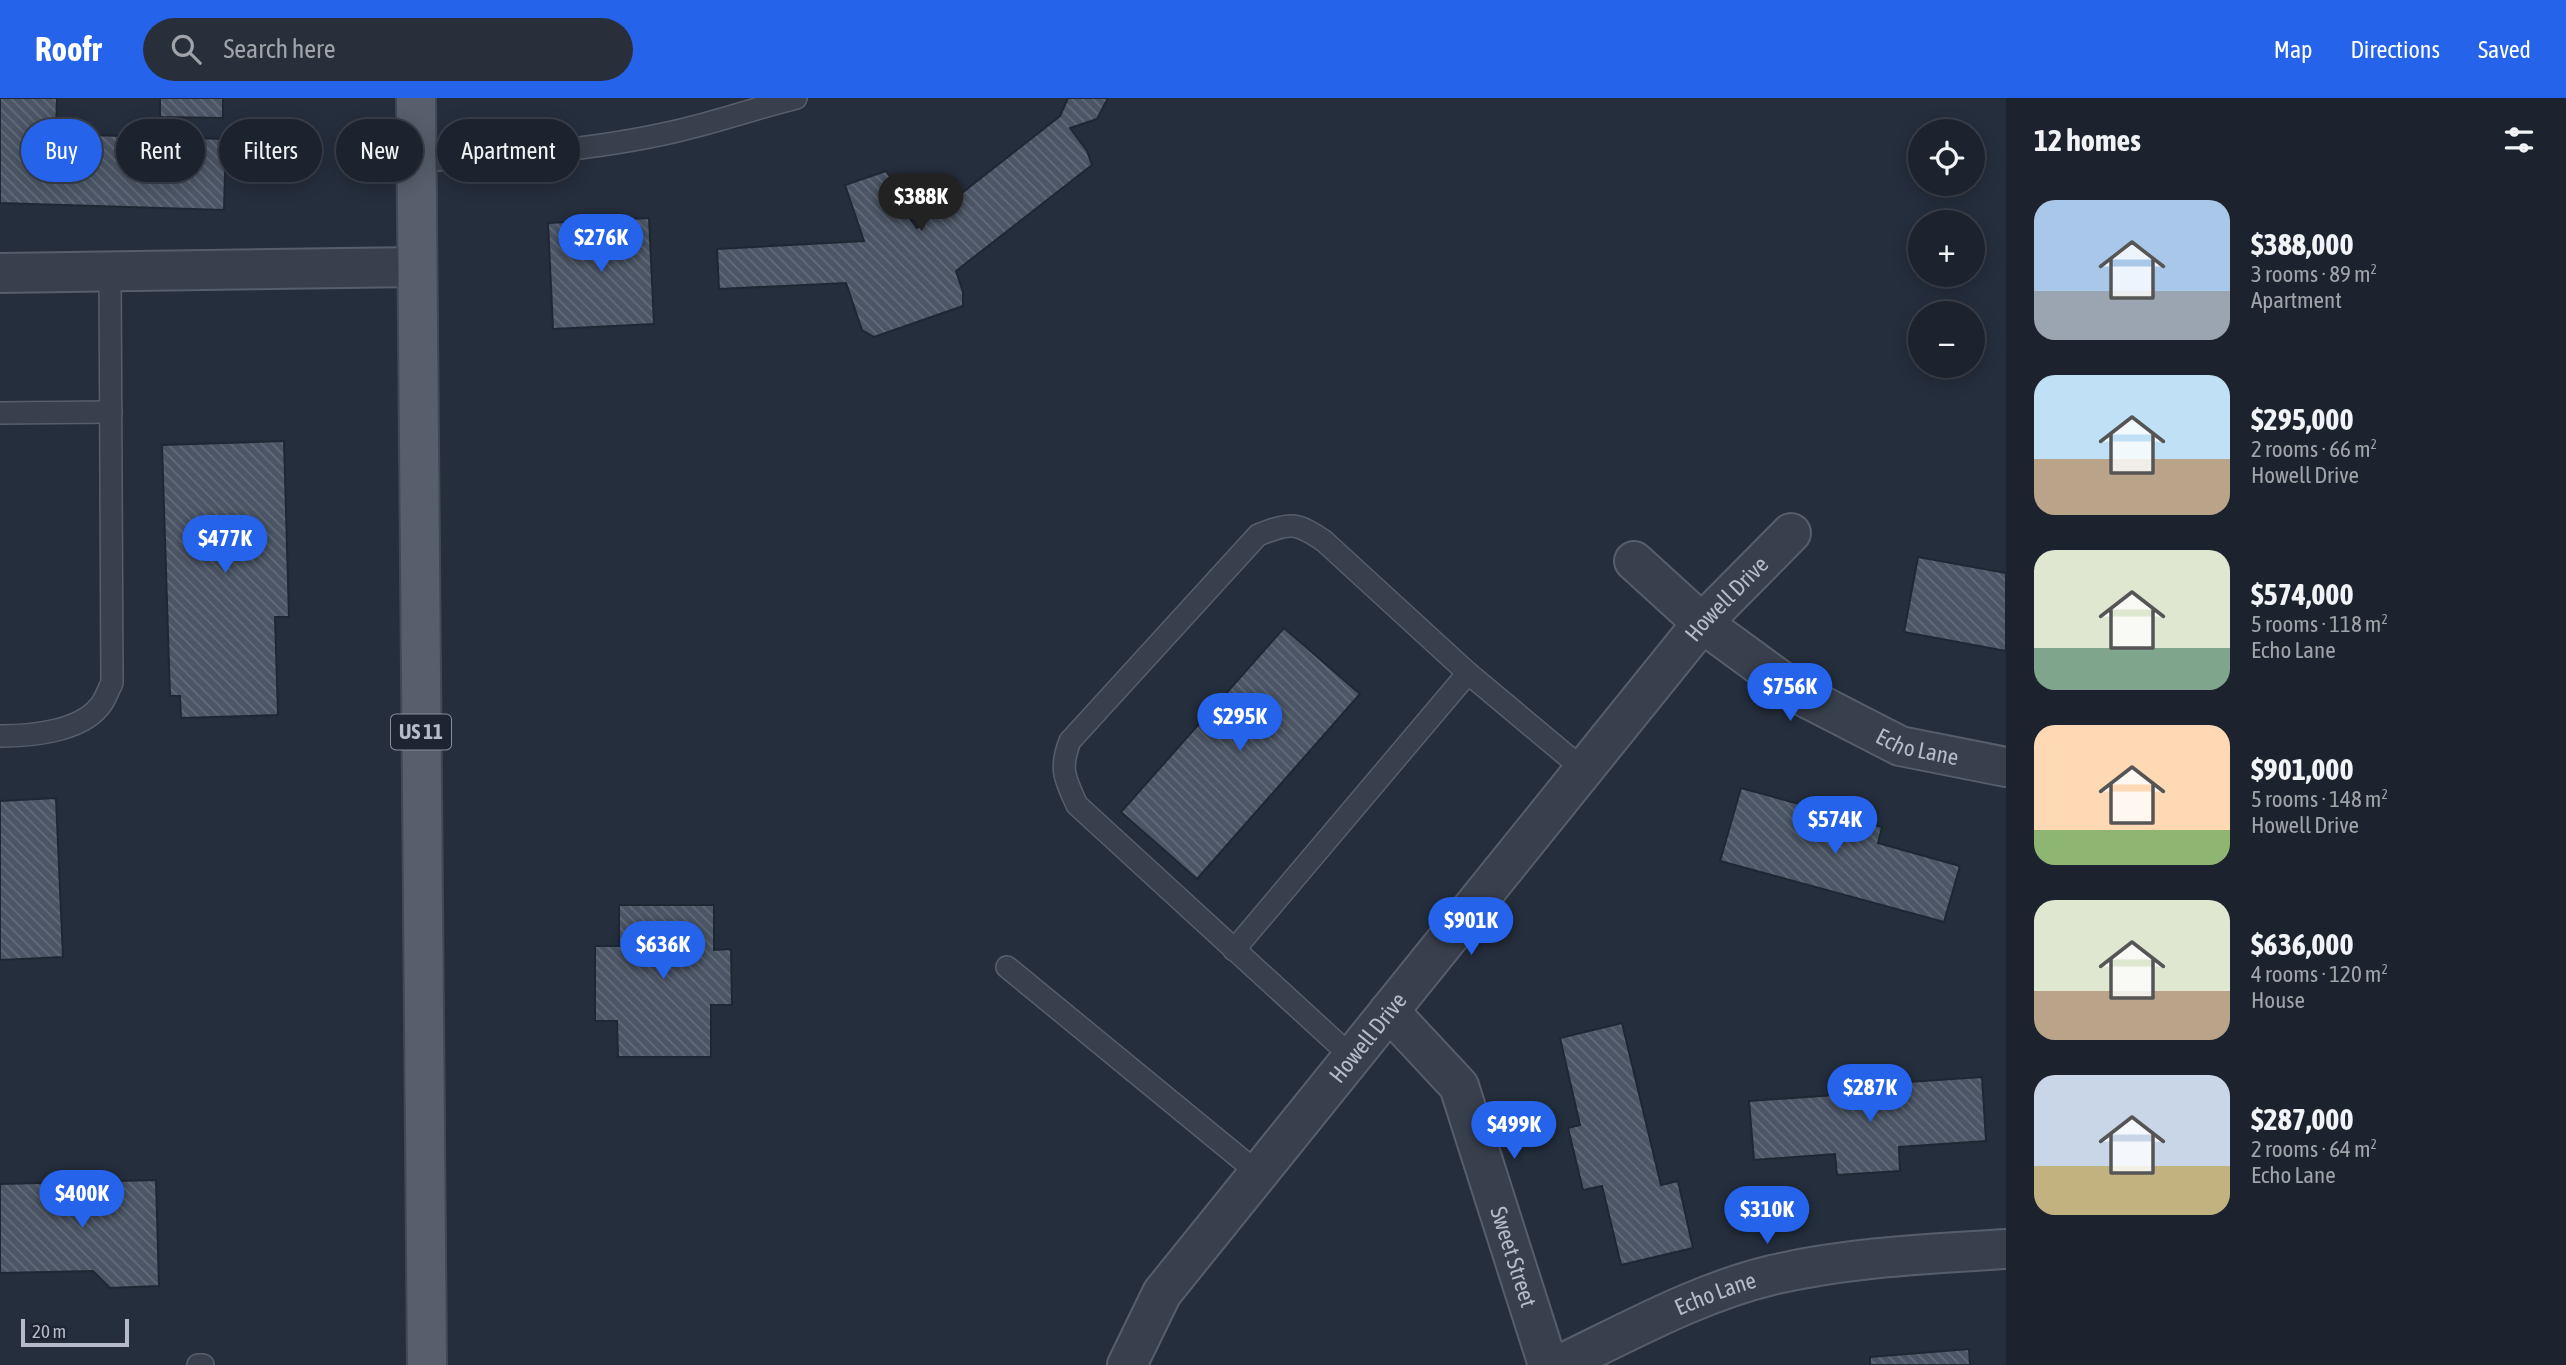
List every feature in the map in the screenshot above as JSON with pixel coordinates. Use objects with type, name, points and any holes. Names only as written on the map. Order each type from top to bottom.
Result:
[{"type":"main road","name":"US 11","points":[[416,98],[416,119]]},
{"type":"main road","name":"US 11","points":[[416,182],[428,1365]]},
{"type":"street","points":[[0,274],[416,267]]},
{"type":"street","name":"Howell Drive","points":[[1127,1365],[1162,1293],[1702,623],[1791,533]]},
{"type":"street","name":"Echo Lane","points":[[1634,561],[1702,623],[1799,694],[1900,746],[2006,767]]},
{"type":"street","name":"Sweet Street","points":[[1389,1011],[1459,1086],[1548,1365]]},
{"type":"street","name":"Echo Lane","points":[[1559,1365],[1694,1301],[1771,1276],[1881,1257],[2006,1249]]},
{"type":"lane","points":[[423,161],[488,157],[677,132],[796,98]]},
{"type":"lane","points":[[0,736],[30,736],[81,722],[99,707],[112,683],[110,272]]},
{"type":"lane","points":[[0,413],[111,412]]},
{"type":"lane","points":[[1352,1057],[1077,805],[1064,777],[1064,757],[1070,741],[1258,535],[1279,527],[1303,527],[1324,541],[1468,673],[1584,770]]},
{"type":"lane","points":[[1234,950],[1468,673]]},
{"type":"lane","points":[[1007,967],[1258,1173]]},
{"type":"building","points":[[0,98],[57,98],[56,119],[21,119],[21,182],[102,182],[102,135],[116,136],[116,182],[205,182],[205,138],[219,139],[219,182],[225,182],[224,210],[0,203]]},
{"type":"building","points":[[160,98],[223,98],[223,118],[160,117]]},
{"type":"building","points":[[1068,98],[1108,98],[1097,119],[1070,128],[1087,151],[1092,165],[956,271],[963,292],[963,306],[874,337],[862,330],[846,283],[719,289],[717,249],[864,241],[845,185],[886,171],[895,183],[905,212],[917,228],[1060,116]]},
{"type":"building","points":[[649,218],[654,324],[553,329],[548,223]]},
{"type":"building","points":[[284,441],[289,617],[275,617],[278,715],[181,718],[180,696],[170,696],[162,445]]},
{"type":"building","points":[[1918,557],[2006,573],[2006,651],[1904,632]]},
{"type":"building","points":[[1284,628],[1360,694],[1197,879],[1121,812]]},
{"type":"building","points":[[1741,788],[1882,827],[1878,843],[1960,866],[1944,922],[1720,861]]},
{"type":"building","points":[[56,798],[63,957],[0,960],[0,801]]},
{"type":"building","points":[[619,905],[714,905],[714,950],[731,949],[732,1005],[711,1005],[711,1057],[618,1057],[617,1021],[595,1021],[595,946],[619,946]]},
{"type":"building","points":[[1622,1023],[1661,1185],[1678,1181],[1693,1248],[1621,1265],[1602,1186],[1583,1190],[1568,1128],[1580,1125],[1560,1038]]},
{"type":"building","points":[[1982,1077],[1986,1141],[1899,1147],[1900,1171],[1837,1175],[1835,1154],[1754,1160],[1749,1101],[1894,1091],[1894,1083]]},
{"type":"building","points":[[156,1180],[159,1286],[110,1288],[93,1271],[0,1273],[0,1184]]},
{"type":"building","points":[[1969,1349],[1970,1365],[1870,1365],[1870,1357]]}]
